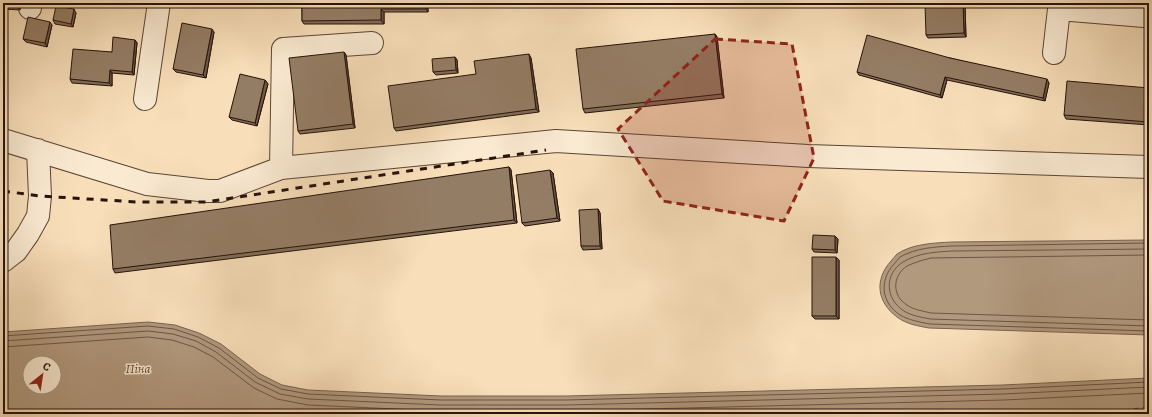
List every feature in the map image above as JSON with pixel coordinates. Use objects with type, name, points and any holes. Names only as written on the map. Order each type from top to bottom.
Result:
[{"type":"street","points":[[145,99],[159,3]]},
{"type":"street","points":[[1054,53],[1059,9],[1144,16],[1149,14]]},
{"type":"street","points":[[281,168],[284,49],[372,43]]},
{"type":"street","points":[[3,140],[148,184],[208,191],[220,191],[281,168],[556,141],[808,156],[1149,167]]},
{"type":"street","points":[[3,260],[16,251],[38,216],[40,196],[38,150]]},
{"type":"highlighted area","points":[[715,39],[792,44],[814,158],[784,221],[663,201],[618,129]]},
{"type":"water","points":[[1149,240],[1149,335],[929,328],[908,323],[897,317],[885,305],[880,290],[882,276],[896,255],[909,248],[923,245],[951,242]]},
{"type":"water","name":"Піна","points":[[148,322],[175,325],[199,333],[221,344],[260,374],[282,385],[308,390],[441,396],[566,396],[1003,385],[1149,378],[1149,414],[3,414],[3,332]]},
{"type":"building","points":[[3,3],[18,3],[18,7],[3,6]]},
{"type":"building","points":[[302,3],[426,3],[426,9],[381,9],[381,20],[302,21]]},
{"type":"building","points":[[963,3],[964,33],[926,35],[925,4]]},
{"type":"building","points":[[56,6],[74,9],[71,24],[53,20]]},
{"type":"building","points":[[28,17],[50,22],[45,43],[23,39]]},
{"type":"building","points":[[182,23],[212,29],[203,75],[173,69]]},
{"type":"building","points":[[715,34],[722,94],[583,109],[576,49]]},
{"type":"building","points":[[867,35],[950,58],[1047,79],[1043,98],[945,77],[940,95],[857,72]]},
{"type":"building","points":[[113,37],[135,40],[132,72],[110,70],[109,83],[70,79],[73,49],[112,52]]},
{"type":"building","points":[[344,52],[353,124],[298,131],[289,58]]},
{"type":"building","points":[[529,54],[536,109],[394,128],[388,86],[476,74],[474,61]]},
{"type":"building","points":[[455,57],[456,70],[433,72],[432,59]]},
{"type":"building","points":[[240,74],[265,80],[255,123],[229,117]]},
{"type":"building","points":[[1067,81],[1149,88],[1148,122],[1064,115]]},
{"type":"building","points":[[509,167],[514,220],[113,269],[110,225]]},
{"type":"building","points":[[550,170],[557,218],[522,223],[516,175]]},
{"type":"building","points":[[598,209],[600,246],[581,246],[579,210]]},
{"type":"building","points":[[813,235],[835,236],[835,250],[812,249]]},
{"type":"building","points":[[812,257],[836,257],[836,316],[812,316]]},
{"type":"ferry route","points":[[1089,414],[1149,407]]},
{"type":"railway","points":[[3,191],[40,196],[137,202],[206,202],[546,150]]}]
